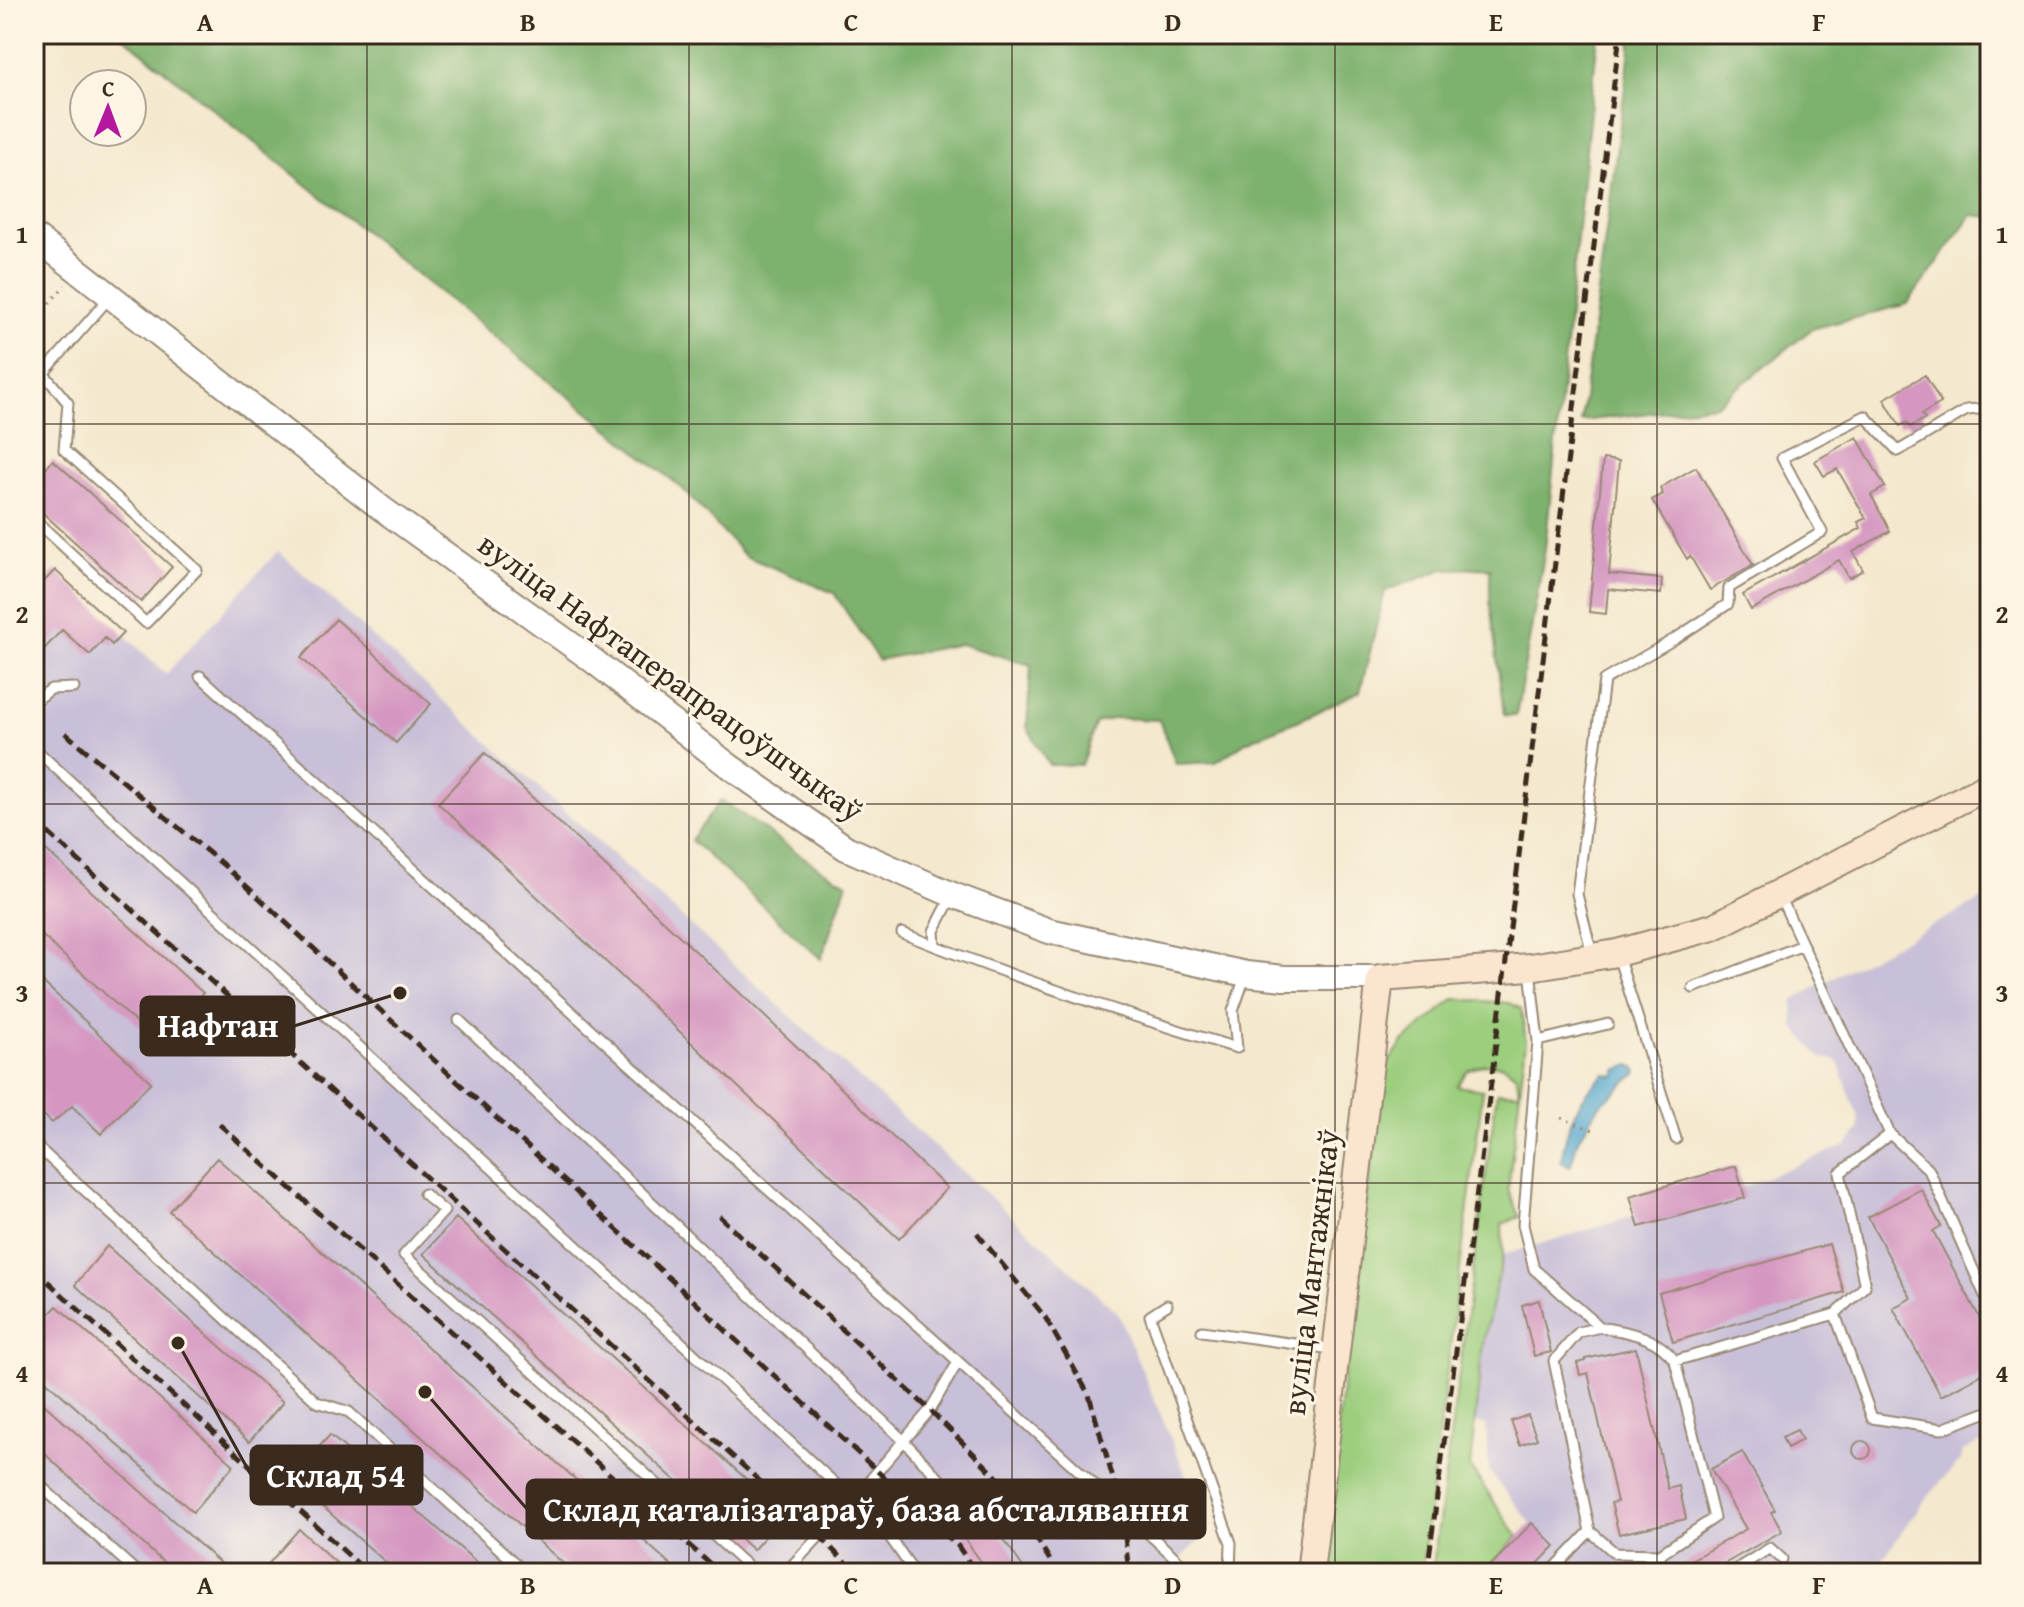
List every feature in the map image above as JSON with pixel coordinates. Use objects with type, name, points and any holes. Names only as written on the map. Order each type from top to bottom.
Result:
[{"type":"main road","name":"вуліца Нафтаперапрацоўшчыкаў","points":[[1380,978],[1530,967],[1605,955],[1713,927],[1990,785]]},
{"type":"main road","name":"вуліца Мантажнікаў","points":[[1310,1573],[1380,978]]},
{"type":"street","name":"вуліца Нафтаперапрацоўшчыкаў","points":[[34,236],[381,508],[591,659],[729,766],[846,848],[953,895],[1049,931],[1246,974],[1284,978],[1380,978]]},
{"type":"lane","points":[[34,384],[110,297]]},
{"type":"lane","points":[[34,519],[146,623],[197,570],[64,450],[68,403],[44,374]]},
{"type":"lane","points":[[1676,1139],[1605,955],[1577,894],[1604,680],[1728,604],[1729,588],[1822,532],[1782,458],[1865,416],[1898,451],[1967,410],[1990,408]]},
{"type":"lane","points":[[200,676],[1192,1573]]},
{"type":"lane","points":[[34,702],[51,689],[74,688]]},
{"type":"lane","points":[[34,748],[853,1500],[889,1536],[915,1573]]},
{"type":"lane","points":[[1779,893],[1890,1134],[1929,1170],[1990,1307]]},
{"type":"lane","points":[[935,946],[934,931],[953,895]]},
{"type":"lane","points":[[902,933],[1053,990],[1237,1048],[1233,1011],[1246,974]]},
{"type":"lane","points":[[1693,988],[1803,945]]},
{"type":"lane","points":[[1530,967],[1538,1041],[1523,1225],[1534,1269],[1600,1327]]},
{"type":"lane","points":[[459,1020],[904,1441],[944,1484]]},
{"type":"lane","points":[[1538,1041],[1608,1024]]},
{"type":"lane","points":[[1675,1361],[1835,1314],[1865,1286],[1840,1173],[1890,1134]]},
{"type":"lane","points":[[34,1144],[317,1402],[349,1412],[526,1573]]},
{"type":"lane","points":[[424,1194],[444,1211],[404,1255],[755,1573]]},
{"type":"lane","points":[[1167,1305],[1150,1316],[1231,1543],[1230,1573]]},
{"type":"lane","points":[[1835,1314],[1872,1418],[1942,1429],[1990,1411]]},
{"type":"lane","points":[[1600,1327],[1637,1334],[1665,1347],[1675,1361],[1714,1518],[1660,1554],[1615,1553],[1590,1531],[1554,1361],[1579,1332],[1600,1327]]},
{"type":"lane","points":[[1202,1331],[1335,1349]]},
{"type":"lane","points":[[785,1573],[930,1410],[958,1362]]},
{"type":"lane","points":[[34,1480],[138,1573]]},
{"type":"lane","points":[[1550,1573],[1590,1531]]},
{"type":"lane","points":[[1730,1573],[1770,1548],[1782,1559]]},
{"type":"path","points":[[34,322],[77,270]]},
{"type":"path","points":[[1561,1118],[1593,1130]]},
{"type":"shaded area","points":[[278,551],[1118,1313],[1206,1523],[1206,1533],[1174,1565],[1174,1573],[34,1573],[34,592],[55,570],[166,674]]},
{"type":"shaded area","points":[[1990,895],[1990,1437],[1962,1451],[1961,1460],[1926,1498],[1873,1573],[1483,1573],[1531,1523],[1489,1471],[1486,1424],[1474,1424],[1483,1344],[1503,1255],[1635,1216],[1630,1196],[1736,1166],[1743,1187],[1846,1145],[1859,1130],[1858,1116],[1837,1060],[1821,1058],[1794,1027],[1793,1001]]},
{"type":"green space","points":[[120,34],[1598,34],[1545,549],[1516,716],[1504,715],[1490,603],[1490,568],[1444,569],[1385,591],[1360,692],[1246,742],[1216,762],[1176,764],[1159,720],[1116,718],[1096,723],[1081,765],[1049,765],[1027,727],[1031,665],[960,644],[878,660],[834,593],[745,556],[683,489]]},
{"type":"green space","points":[[1632,34],[1990,34],[1990,217],[1972,215],[1907,304],[1812,329],[1716,405],[1581,421]]},
{"type":"green space","points":[[721,800],[821,869],[847,883],[821,959],[691,840]]},
{"type":"green space","points":[[1454,999],[1510,1003],[1521,1009],[1526,1042],[1520,1092],[1516,1075],[1504,1066],[1484,1064],[1467,1071],[1457,1086],[1483,1090],[1421,1573],[1321,1573],[1353,1292],[1386,1066],[1403,1042]]},
{"type":"green space","points":[[1497,1092],[1520,1093],[1508,1189],[1519,1217],[1502,1224],[1503,1255],[1483,1344],[1470,1467],[1518,1537],[1483,1573],[1432,1573]]},
{"type":"water","points":[[1630,1065],[1636,1068],[1637,1073],[1599,1106],[1577,1142],[1571,1166],[1561,1162],[1574,1114],[1587,1093],[1605,1074],[1615,1076],[1617,1070]]},
{"type":"building","points":[[1925,375],[1941,403],[1922,414],[1925,419],[1910,427],[1907,422],[1900,426],[1884,399]]},
{"type":"building","points":[[1857,437],[1885,487],[1871,495],[1890,531],[1853,552],[1863,570],[1849,578],[1839,560],[1751,610],[1743,595],[1861,528],[1858,522],[1866,518],[1837,469],[1824,476],[1815,461]]},
{"type":"building","points":[[1603,459],[1619,461],[1609,574],[1662,579],[1661,594],[1608,589],[1606,614],[1589,612]]},
{"type":"building","points":[[53,460],[172,567],[141,602],[34,505],[34,482]]},
{"type":"building","points":[[1696,467],[1753,565],[1710,590],[1690,556],[1687,559],[1652,500],[1663,494],[1660,488]]},
{"type":"building","points":[[55,570],[123,633],[112,645],[105,638],[90,655],[62,630],[34,660],[34,592]]},
{"type":"building","points":[[336,619],[431,704],[396,743],[301,658]]},
{"type":"building","points":[[485,753],[947,1188],[899,1239],[438,803]]},
{"type":"building","points":[[34,839],[203,993],[158,1043],[34,928]]},
{"type":"building","points":[[34,974],[151,1082],[101,1134],[72,1106],[52,1123],[34,1106]]},
{"type":"building","points":[[217,1158],[680,1573],[574,1573],[169,1211]]},
{"type":"building","points":[[1736,1166],[1745,1198],[1639,1227],[1630,1196]]},
{"type":"building","points":[[1921,1189],[1941,1226],[1933,1231],[1990,1337],[1990,1376],[1988,1371],[1941,1396],[1893,1308],[1911,1298],[1868,1217]]},
{"type":"building","points":[[456,1218],[785,1514],[753,1550],[423,1254]]},
{"type":"building","points":[[1829,1244],[1844,1292],[1673,1342],[1659,1293]]},
{"type":"building","points":[[107,1246],[283,1402],[249,1442],[75,1285]]},
{"type":"building","points":[[1539,1300],[1551,1352],[1534,1356],[1522,1305]]},
{"type":"building","points":[[57,1306],[234,1465],[193,1512],[34,1370],[34,1330]]},
{"type":"building","points":[[1636,1348],[1668,1489],[1679,1486],[1686,1519],[1619,1534],[1611,1503],[1617,1502],[1588,1373],[1580,1375],[1577,1363]]},
{"type":"building","points":[[34,1395],[231,1573],[175,1573],[34,1444]]},
{"type":"building","points":[[1528,1415],[1537,1439],[1520,1445],[1511,1421]]},
{"type":"building","points":[[1797,1430],[1802,1440],[1787,1448],[1782,1437]]},
{"type":"building","points":[[330,1435],[489,1573],[398,1573],[290,1478]]},
{"type":"building","points":[[1858,1441],[1866,1441],[1871,1450],[1869,1457],[1858,1459],[1853,1454],[1853,1446]]},
{"type":"building","points":[[1742,1452],[1775,1510],[1771,1512],[1782,1531],[1708,1573],[1668,1573],[1746,1529],[1711,1469]]},
{"type":"building","points":[[989,1518],[1027,1573],[989,1573],[963,1536]]},
{"type":"building","points":[[1532,1523],[1555,1546],[1529,1573],[1483,1573]]},
{"type":"building","points":[[299,1529],[347,1573],[266,1573],[263,1570]]},
{"type":"railway","points":[[1427,1573],[1490,1091],[1620,34]]},
{"type":"railway","points":[[65,733],[227,868],[958,1546],[976,1573]]},
{"type":"railway","points":[[34,820],[819,1535],[855,1573]]},
{"type":"railway","points":[[219,1124],[720,1573]]},
{"type":"railway","points":[[719,1216],[930,1410],[1002,1482],[1055,1573]]},
{"type":"railway","points":[[977,1233],[1045,1317],[1089,1395],[1122,1510],[1129,1573]]},
{"type":"railway","points":[[34,1269],[368,1573]]},
{"type":"place","name":"Нафтан","points":[[400,993]]},
{"type":"place","name":"Склад 54","points":[[178,1343]]},
{"type":"place","name":"Склад каталізатараў, база абсталявання","points":[[425,1392]]}]
